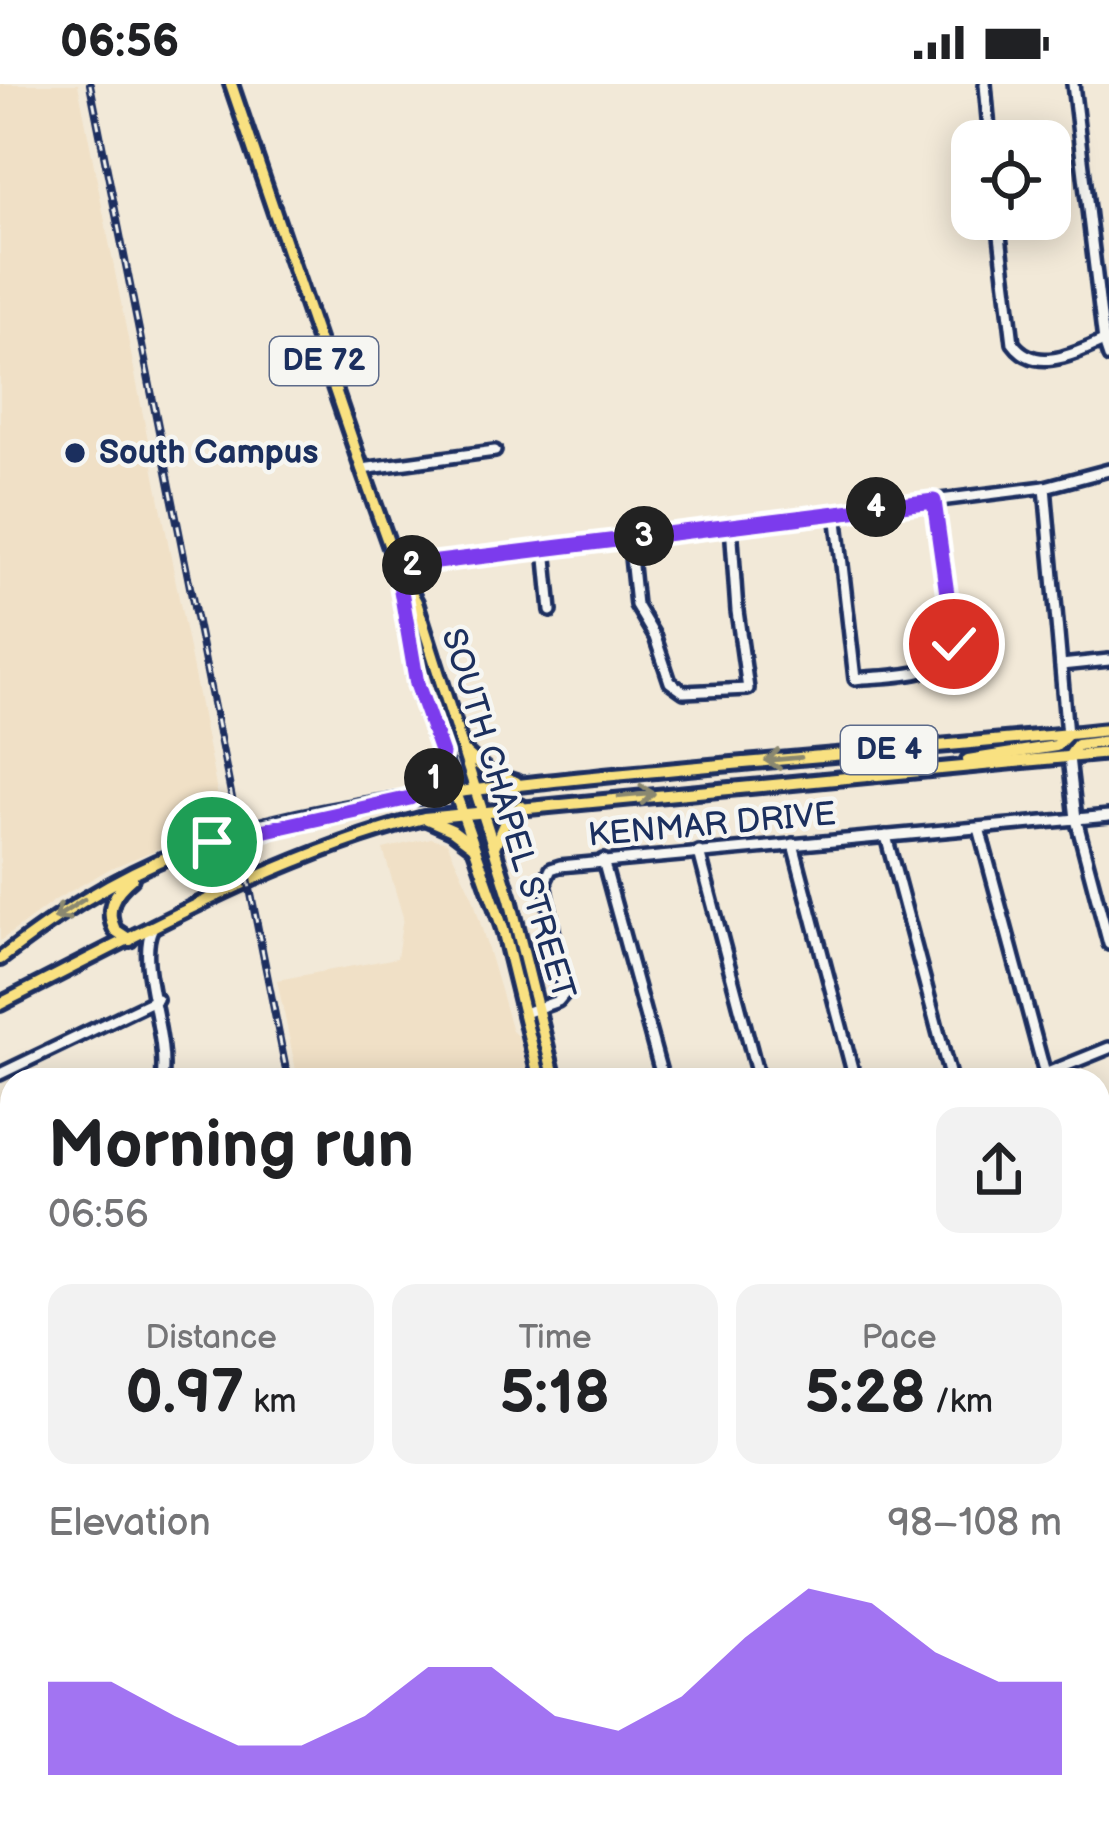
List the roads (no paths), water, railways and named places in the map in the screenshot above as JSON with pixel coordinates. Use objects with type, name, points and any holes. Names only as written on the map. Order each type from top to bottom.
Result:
[{"type":"main road","name":"SOUTH CHAPEL STREET","points":[[231,84],[362,469],[397,567],[416,602],[494,847],[552,1068]]},
{"type":"main road","name":"SOUTH CHAPEL STREET","points":[[397,567],[417,684],[503,929],[537,1068]]},
{"type":"main road","name":"DE 4","points":[[0,959],[69,908],[143,868],[238,834],[410,798],[1109,730]]},
{"type":"main road","points":[[942,768],[978,757],[1056,746],[1067,735]]},
{"type":"main road","points":[[1069,757],[1077,745],[1109,741]]},
{"type":"main road","points":[[461,748],[490,774],[525,784]]},
{"type":"main road","name":"DE 4","points":[[0,1004],[322,850],[424,818],[1109,753]]},
{"type":"main road","points":[[410,798],[434,778],[442,754]]},
{"type":"main road","points":[[494,847],[504,824],[521,806]]},
{"type":"main road","points":[[424,818],[452,830],[475,848]]},
{"type":"main road","points":[[130,940],[115,930],[110,912],[121,888],[143,868]]},
{"type":"street","points":[[985,84],[988,120]]},
{"type":"street","points":[[1073,84],[1109,357]]},
{"type":"street","points":[[1001,240],[1013,343],[1022,356],[1036,361],[1062,357],[1106,340]]},
{"type":"street","points":[[362,469],[496,451]]},
{"type":"street","points":[[397,567],[1045,488],[1109,470]]},
{"type":"street","points":[[1045,488],[1067,735]]},
{"type":"street","points":[[836,512],[855,679],[936,668],[952,654],[934,501]]},
{"type":"street","points":[[629,537],[636,605],[655,637],[670,682],[684,692],[748,688],[731,525]]},
{"type":"street","points":[[545,548],[551,611]]},
{"type":"street","points":[[1060,665],[1109,660]]},
{"type":"street","points":[[1069,757],[1076,819],[1109,944]]},
{"type":"street","name":"KENMAR DRIVE","points":[[538,1009],[558,1001],[564,988],[546,892],[547,875],[560,866],[1109,816]]},
{"type":"street","points":[[979,828],[1043,1068]]},
{"type":"street","points":[[886,836],[948,1068]]},
{"type":"street","points":[[793,844],[852,1068]]},
{"type":"street","points":[[699,852],[756,1068]]},
{"type":"street","points":[[604,860],[660,1068]]},
{"type":"street","points":[[152,928],[145,954],[157,999],[164,1068]]},
{"type":"street","points":[[130,940],[145,954]]},
{"type":"street","points":[[13,1068],[157,999]]},
{"type":"street","points":[[524,1013],[538,1009]]},
{"type":"street","points":[[1060,1068],[1109,1048]]},
{"type":"railway","points":[[90,84],[286,1068]]},
{"type":"place","name":"South Campus","points":[[75,453]]}]
